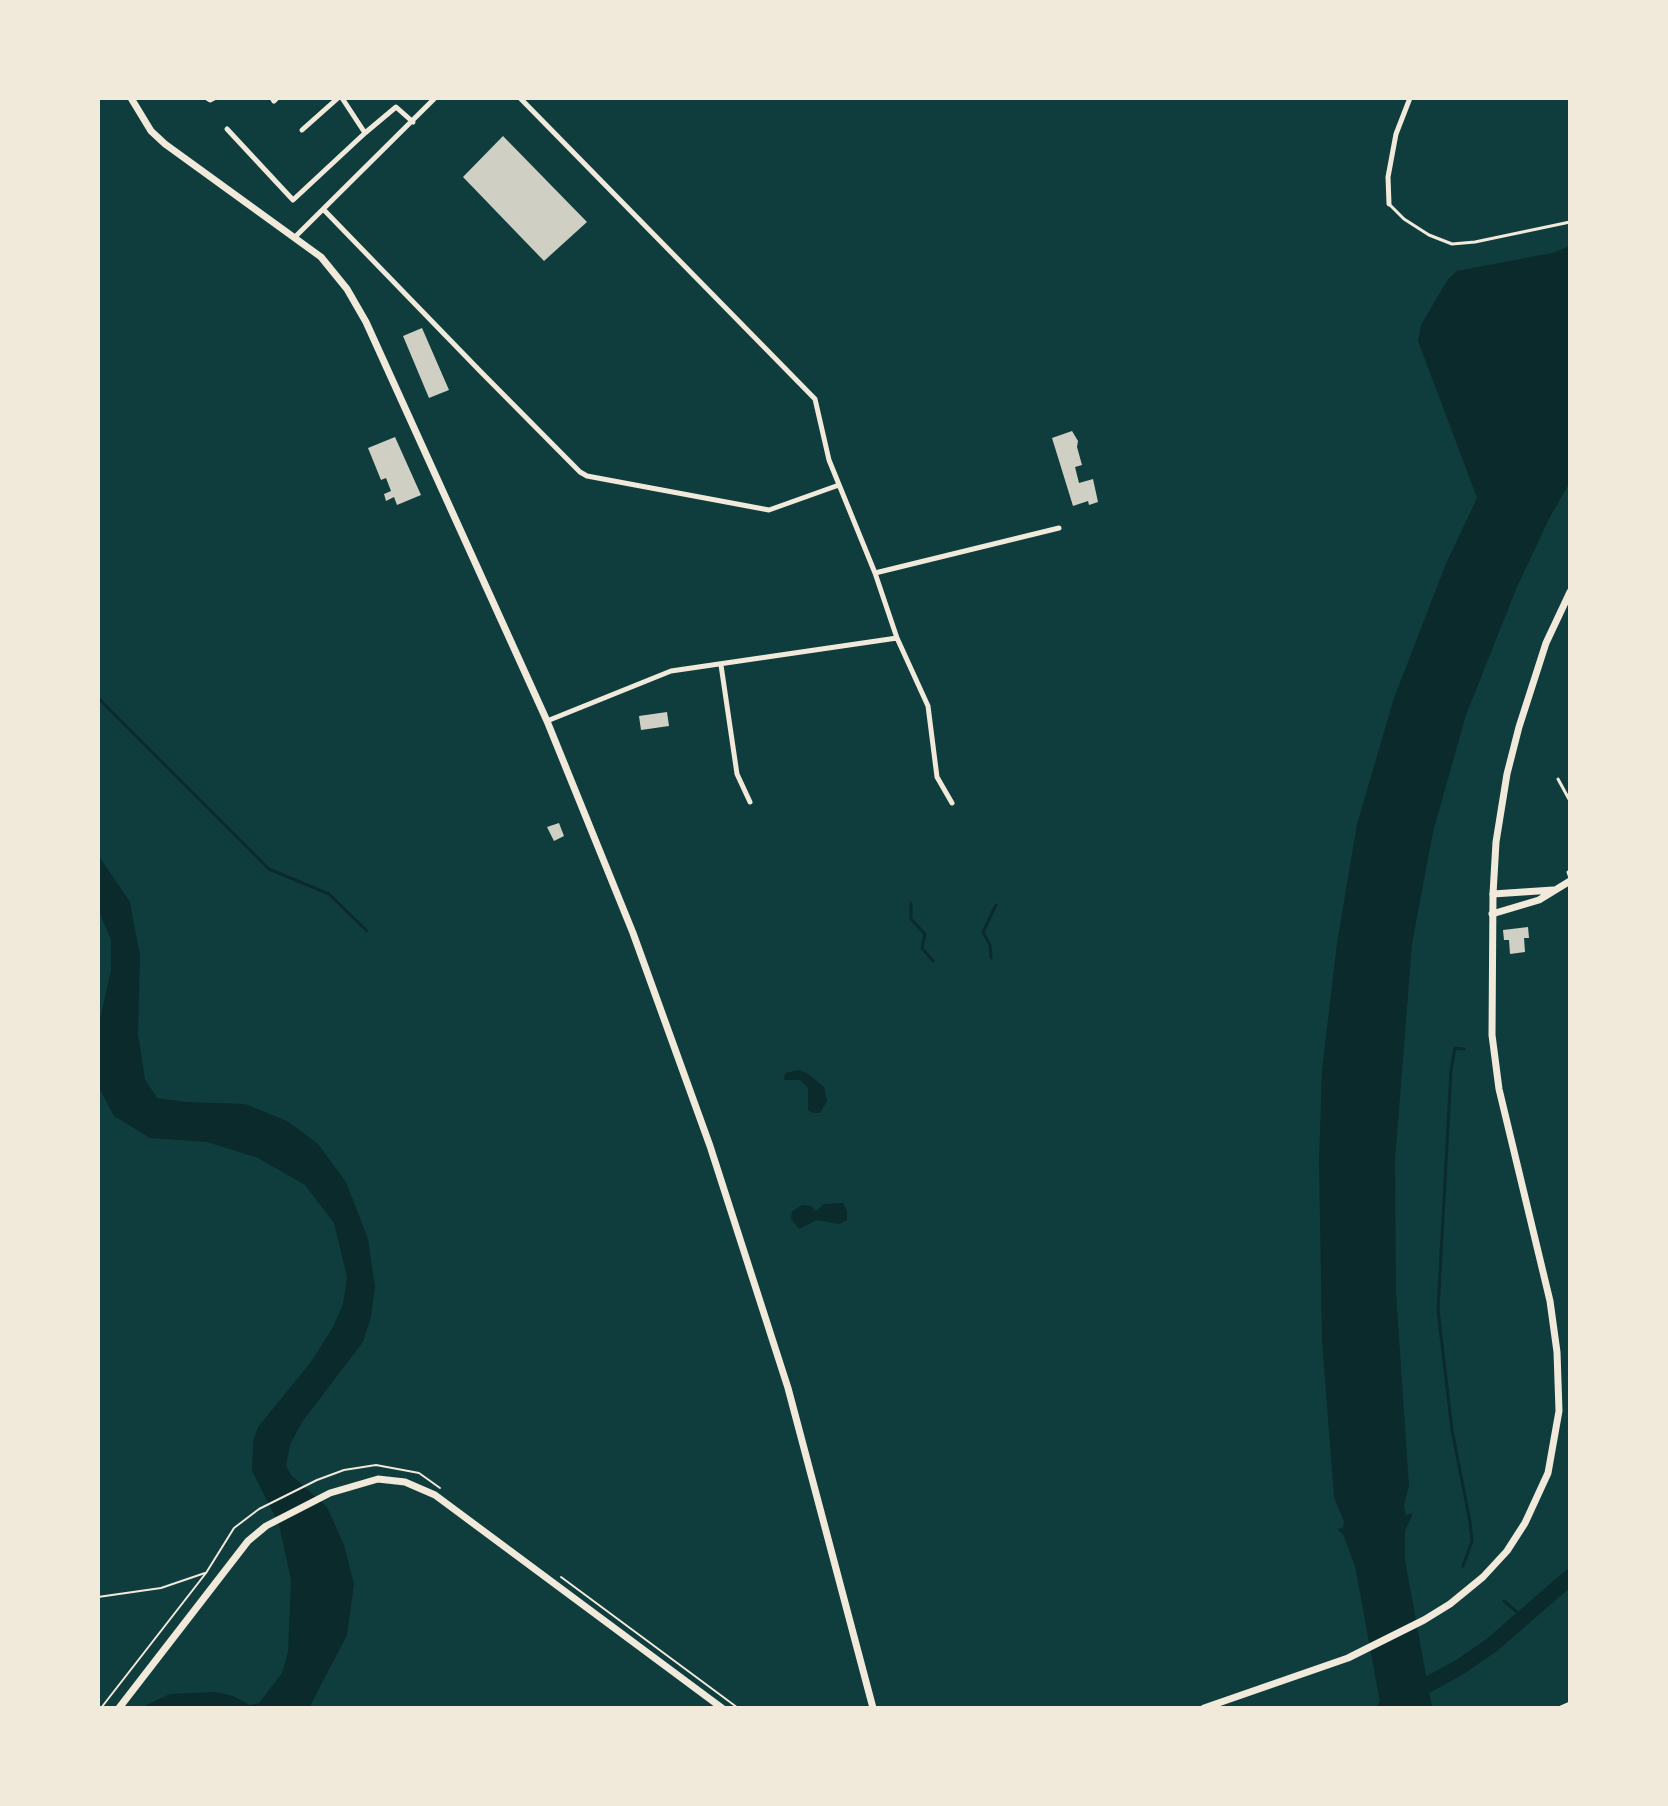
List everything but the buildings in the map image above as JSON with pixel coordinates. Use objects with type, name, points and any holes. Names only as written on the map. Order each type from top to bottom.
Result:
[{"type":"main road","points":[[131,98],[151,131],[165,144],[321,257],[366,322],[547,721],[633,933],[720,1175],[788,1388],[873,1708]]},
{"type":"main road","points":[[1204,1708],[1348,1658],[1450,1604],[1483,1577],[1507,1551],[1525,1523],[1548,1473],[1559,1411],[1557,1352],[1550,1301],[1499,1089],[1492,1035],[1492,914],[1496,842],[1507,774],[1546,643],[1570,592]]},
{"type":"main road","points":[[1492,914],[1539,900],[1570,880]]},
{"type":"main road","points":[[1493,894],[1555,890]]},
{"type":"main road","points":[[119,1708],[234,1557],[266,1526],[330,1493],[378,1479],[405,1482],[435,1495],[722,1708]]},
{"type":"street","points":[[207,98],[214,98]]},
{"type":"street","points":[[302,130],[340,98],[365,133]]},
{"type":"street","points":[[295,237],[435,98]]},
{"type":"street","points":[[520,98],[815,399],[829,460],[875,573],[897,638],[928,706],[937,777],[952,803]]},
{"type":"street","points":[[1389,204],[1388,177],[1396,134],[1410,98]]},
{"type":"street","points":[[227,129],[293,200],[396,107],[413,122]]},
{"type":"street","points":[[324,210],[489,381],[587,476],[769,510],[839,485]]},
{"type":"street","points":[[875,573],[1059,528]]},
{"type":"street","points":[[547,721],[671,671],[897,638]]},
{"type":"street","points":[[721,665],[737,774],[750,802]]},
{"type":"street","points":[[1561,1708],[1570,1704]]},
{"type":"lane","points":[[1389,204],[1404,219],[1429,235],[1452,244],[1570,222]]},
{"type":"lane","points":[[1558,779],[1570,801]]},
{"type":"lane","points":[[1570,871],[1570,880]]},
{"type":"path","points":[[101,1708],[206,1573],[234,1528],[266,1506],[317,1480]]},
{"type":"path","points":[[98,1597],[161,1588],[206,1573]]},
{"type":"water","points":[[1570,246],[1570,482],[1517,587],[1466,715],[1433,832],[1412,944],[1395,1161],[1396,1292],[1409,1486],[1404,1505],[1406,1515],[1413,1513],[1405,1531],[1405,1560],[1432,1708],[1381,1708],[1355,1566],[1343,1534],[1337,1529],[1343,1528],[1344,1522],[1334,1497],[1322,1341],[1319,1160],[1322,1070],[1337,943],[1357,824],[1394,698],[1445,566],[1477,498],[1418,341],[1421,325],[1448,279],[1457,271],[1552,253]]},
{"type":"water","points":[[98,855],[130,902],[140,956],[138,1034],[145,1079],[157,1098],[245,1104],[287,1121],[318,1144],[346,1182],[368,1239],[375,1287],[371,1317],[363,1342],[302,1422],[290,1445],[286,1466],[291,1475],[327,1507],[344,1545],[354,1584],[347,1635],[309,1708],[140,1708],[170,1694],[216,1692],[250,1705],[259,1703],[282,1673],[288,1652],[291,1580],[279,1524],[252,1471],[253,1441],[258,1427],[311,1362],[333,1327],[343,1304],[347,1277],[334,1223],[305,1185],[258,1158],[207,1142],[150,1138],[114,1116],[98,1086],[98,1028],[111,970],[111,940],[98,909]]},
{"type":"water","points":[[798,1070],[807,1073],[824,1087],[827,1101],[820,1113],[808,1110],[808,1088],[800,1080],[784,1080],[785,1073]]},
{"type":"water","points":[[843,1203],[847,1220],[839,1224],[817,1220],[799,1229],[791,1219],[792,1211],[802,1205],[811,1206],[816,1211],[824,1204]]},
{"type":"waterway","points":[[98,698],[269,869],[329,894],[367,931]]},
{"type":"waterway","points":[[911,903],[911,919],[925,934],[922,948],[933,961]]},
{"type":"waterway","points":[[991,958],[990,945],[983,932],[996,905]]},
{"type":"waterway","points":[[1463,1566],[1472,1541],[1452,1430],[1438,1310],[1451,1070],[1455,1048],[1464,1049]]},
{"type":"waterway","points":[[1385,1708],[1460,1667],[1493,1644],[1570,1577]]},
{"type":"waterway","points":[[1504,1601],[1524,1618]]}]
